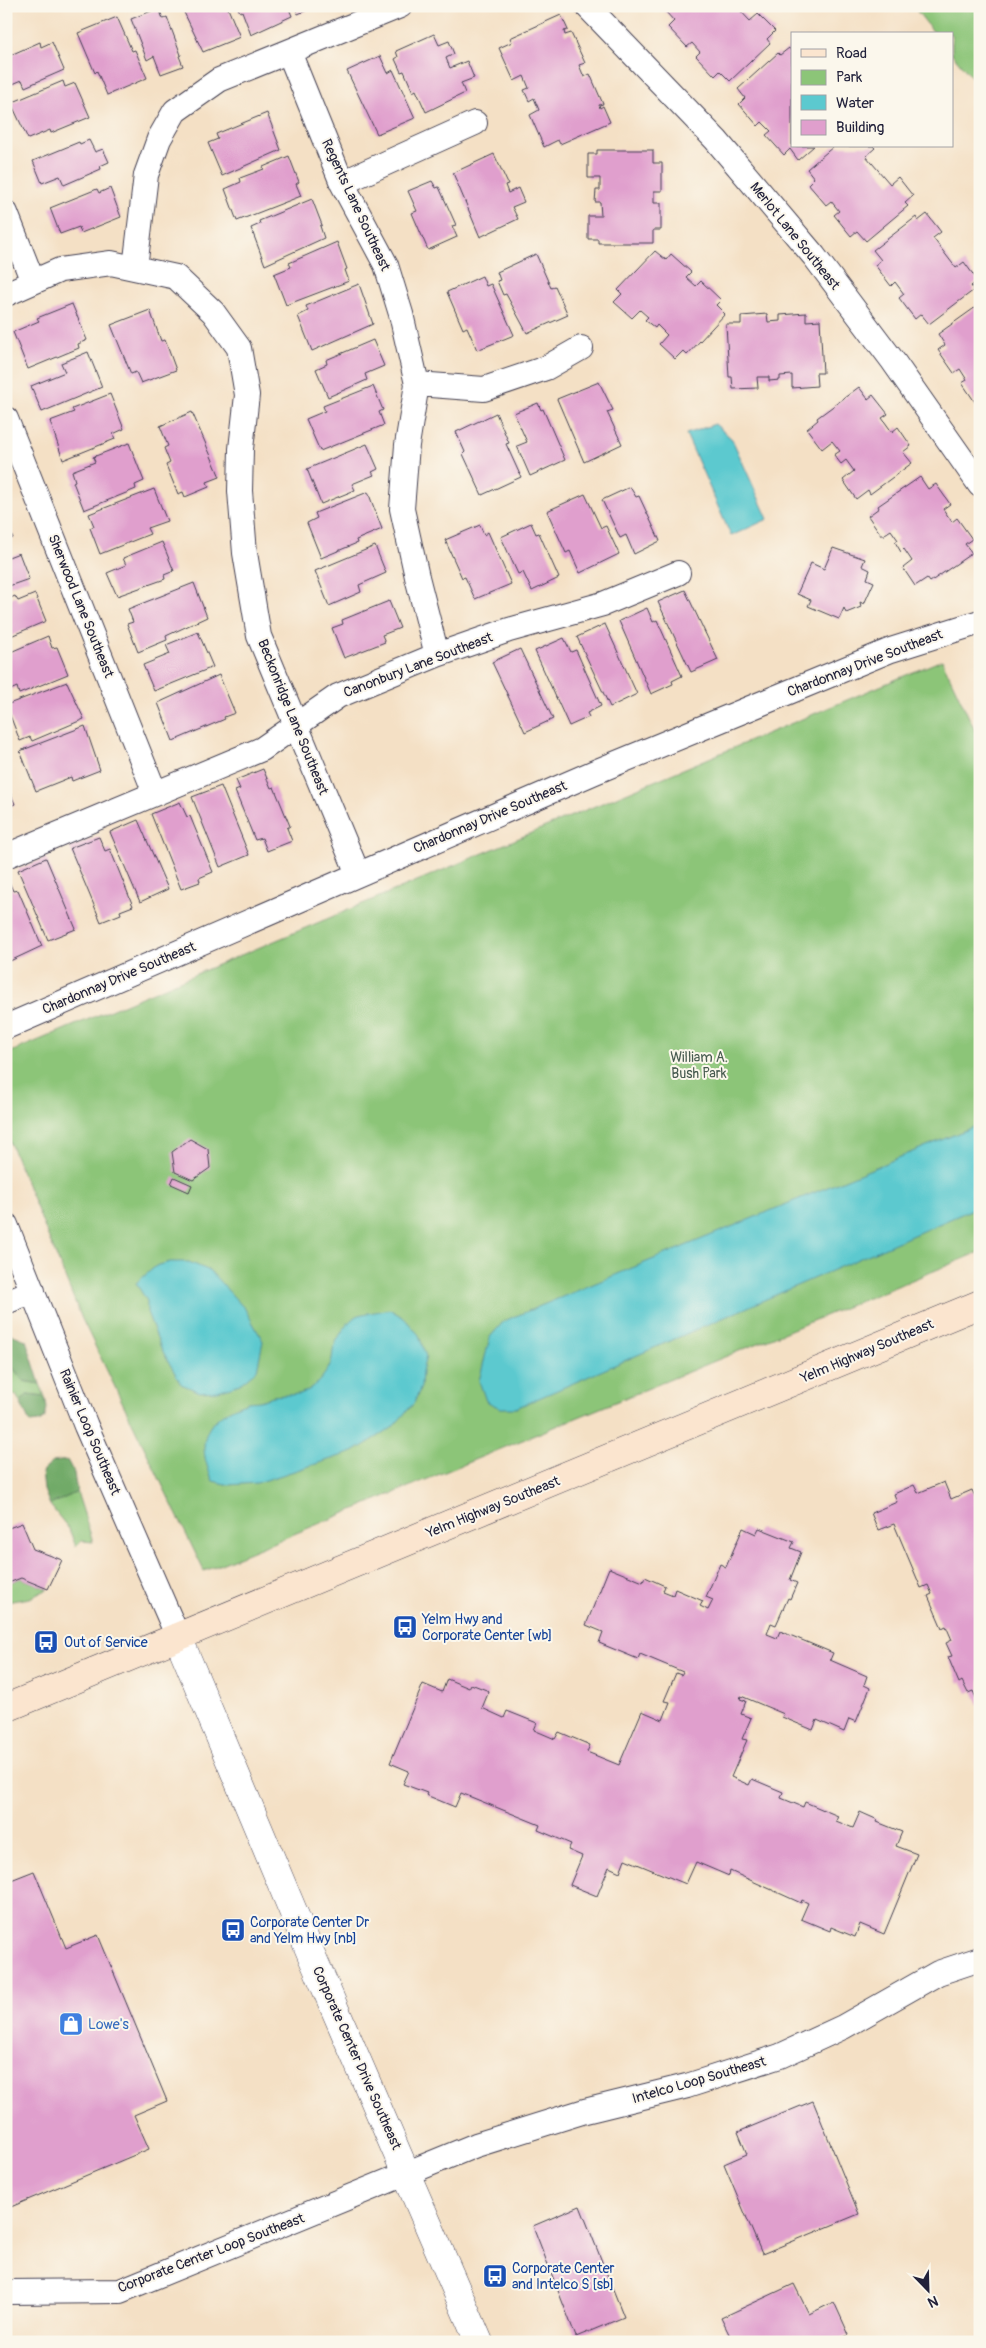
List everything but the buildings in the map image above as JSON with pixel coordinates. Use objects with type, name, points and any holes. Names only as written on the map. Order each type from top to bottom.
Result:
[{"type":"main road","name":"Yelm Highway Southeast","points":[[6,1708],[980,1304]]},
{"type":"street","points":[[135,268],[146,175],[159,138],[175,111],[219,80],[400,6]]},
{"type":"street","name":"Merlot Lane Southeast","points":[[587,6],[716,140],[814,256],[899,369],[980,485]]},
{"type":"street","name":"Regents Lane Southeast","points":[[289,52],[342,183],[386,265],[402,314],[417,384],[407,445],[402,509],[416,577],[437,655]]},
{"type":"street","points":[[342,183],[475,123]]},
{"type":"street","points":[[6,213],[33,282]]},
{"type":"street","name":"Beckonridge Lane Southeast","points":[[6,294],[60,270],[111,263],[135,268],[176,278],[213,312],[239,348],[247,395],[241,449],[240,491],[245,553],[259,636],[358,874]]},
{"type":"street","points":[[417,384],[484,389],[546,368],[581,348]]},
{"type":"street","name":"Sherwood Lane Southeast","points":[[6,419],[155,793]]},
{"type":"street","name":"Canonbury Lane Southeast","points":[[6,856],[262,749],[297,727],[338,696],[437,655],[509,630],[603,604],[678,573]]},
{"type":"street","name":"Chardonnay Drive Southeast","points":[[6,1027],[595,772],[882,654],[980,622]]},
{"type":"street","name":"Rainier Loop Southeast","points":[[6,1226],[86,1426],[178,1637]]},
{"type":"street","points":[[6,1302],[33,1291]]},
{"type":"street","name":"Corporate Center Drive Southeast","points":[[178,1637],[314,1961],[408,2174],[479,2342]]},
{"type":"street","name":"Intelco Loop Southeast","points":[[408,2174],[476,2145],[539,2124],[687,2086],[780,2056],[843,2027],[938,1973],[980,1959]]},
{"type":"street","name":"Corporate Center Loop Southeast","points":[[6,2292],[120,2291],[408,2174]]},
{"type":"green space","points":[[913,6],[980,6],[980,87],[954,56],[954,32],[933,32]]},
{"type":"green space","name":"William A. Bush Park","points":[[942,660],[980,741],[980,1252],[204,1571],[82,1319],[6,1133],[6,1054]]},
{"type":"green space","points":[[6,1332],[26,1340],[40,1384],[23,1381],[6,1358]]},
{"type":"green space","points":[[6,1358],[23,1381],[40,1384],[45,1397],[27,1395],[20,1402],[16,1395],[6,1393]]},
{"type":"green space","points":[[27,1395],[45,1397],[47,1407],[45,1418],[39,1422],[30,1423],[20,1402]]},
{"type":"green space","points":[[67,1460],[74,1473],[77,1492],[50,1505],[44,1490],[42,1472],[53,1462]]},
{"type":"green space","points":[[77,1492],[93,1542],[81,1541],[76,1547],[69,1529],[50,1505]]},
{"type":"green space","points":[[21,1578],[48,1589],[30,1598],[6,1602],[6,1584]]},
{"type":"water","points":[[715,424],[732,439],[768,519],[731,536],[686,434]]},
{"type":"water","points":[[980,1124],[980,1206],[516,1408],[500,1408],[486,1401],[479,1381],[490,1337],[504,1321]]},
{"type":"water","points":[[170,1262],[189,1262],[210,1271],[245,1309],[263,1341],[257,1370],[240,1384],[218,1391],[200,1392],[181,1384],[161,1348],[147,1312],[147,1301],[136,1283],[156,1266]]},
{"type":"water","points":[[389,1309],[404,1318],[419,1335],[426,1357],[422,1371],[421,1387],[414,1403],[392,1428],[353,1452],[257,1483],[229,1485],[213,1481],[204,1453],[204,1442],[207,1432],[213,1423],[233,1408],[248,1402],[261,1401],[273,1396],[306,1392],[324,1375],[332,1361],[333,1349],[349,1322],[359,1315]]},
{"type":"place","name":"Yelm Hwy and Corporate Center [wb]","points":[[405,1627]]},
{"type":"place","name":"Out of Service","points":[[46,1642]]},
{"type":"place","name":"Corporate Center Dr and Yelm Hwy [nb]","points":[[233,1930]]},
{"type":"place","name":"Lowe's","points":[[71,2024]]},
{"type":"place","name":"Corporate Center and Intelco S [sb]","points":[[495,2276]]}]
